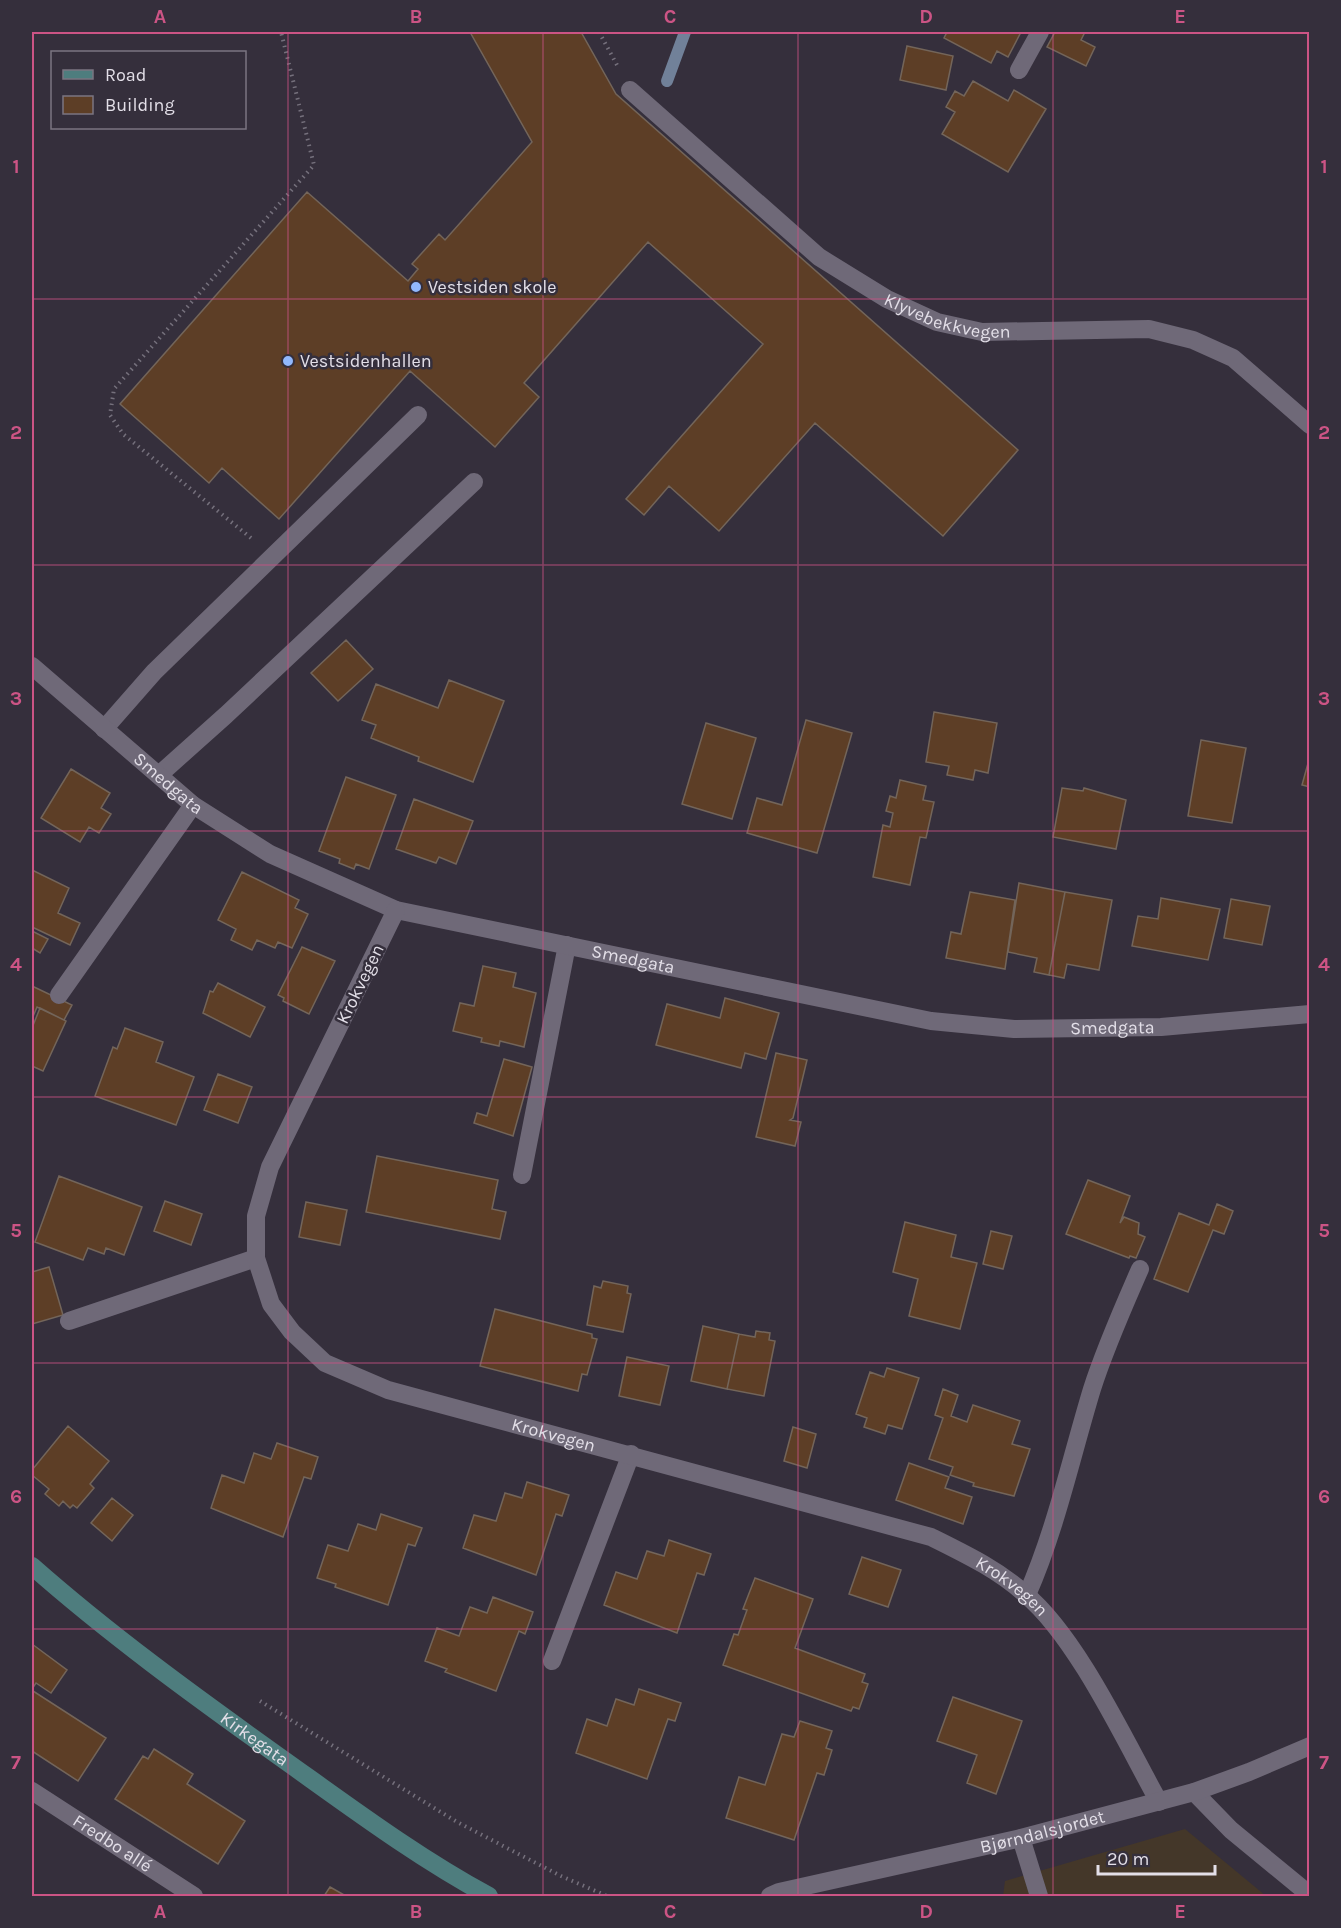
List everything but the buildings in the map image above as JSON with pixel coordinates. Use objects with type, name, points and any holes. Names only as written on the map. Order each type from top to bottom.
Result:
[{"type":"street","points":[[1019,70],[1040,32]]},
{"type":"street","name":"Klyvebekkvegen","points":[[630,90],[819,257],[887,299],[937,322],[982,332],[1149,328],[1193,340],[1233,358],[1310,425]]},
{"type":"street","points":[[104,729],[154,672],[418,415]]},
{"type":"street","points":[[160,774],[474,482]]},
{"type":"street","name":"Smedgata","points":[[32,666],[160,774],[193,805],[270,854],[396,910],[759,988],[932,1022],[1014,1029],[1161,1027],[1310,1014]]},
{"type":"street","points":[[59,995],[193,805]]},
{"type":"street","name":"Krokvegen","points":[[396,910],[270,1167],[256,1216],[256,1258],[271,1304],[292,1332],[326,1363],[388,1390],[931,1537],[985,1564],[1027,1595],[1059,1630],[1159,1802]]},
{"type":"street","points":[[522,1175],[549,1026],[567,945]]},
{"type":"street","points":[[69,1321],[256,1258]]},
{"type":"street","points":[[1027,1595],[1042,1561],[1093,1387],[1113,1329],[1140,1269]]},
{"type":"street","points":[[552,1661],[631,1454]]},
{"type":"street","name":"Kirkegata","points":[[32,1566],[80,1609],[214,1710],[351,1808],[454,1877],[489,1896]]},
{"type":"street","name":"Bjørndalsjordet","points":[[770,1896],[778,1892],[1021,1838],[1159,1802],[1250,1772],[1310,1746]]},
{"type":"street","name":"Fredbo allé","points":[[32,1791],[194,1896]]},
{"type":"street","points":[[1194,1792],[1231,1830],[1310,1895]]},
{"type":"street","points":[[1021,1838],[1040,1896]]},
{"type":"path","points":[[273,556],[123,434],[110,415],[114,389],[314,165],[280,32]]},
{"type":"path","points":[[599,32],[630,90]]},
{"type":"path","points":[[260,1701],[457,1822],[561,1876],[607,1896]]},
{"type":"shaded area","points":[[1185,1829],[1266,1896],[1003,1896],[1005,1881]]},
{"type":"waterway","points":[[667,81],[685,32]]},
{"type":"place","name":"Vestsiden skole","points":[[416,287]]},
{"type":"place","name":"Vestsidenhallen","points":[[288,361]]}]
